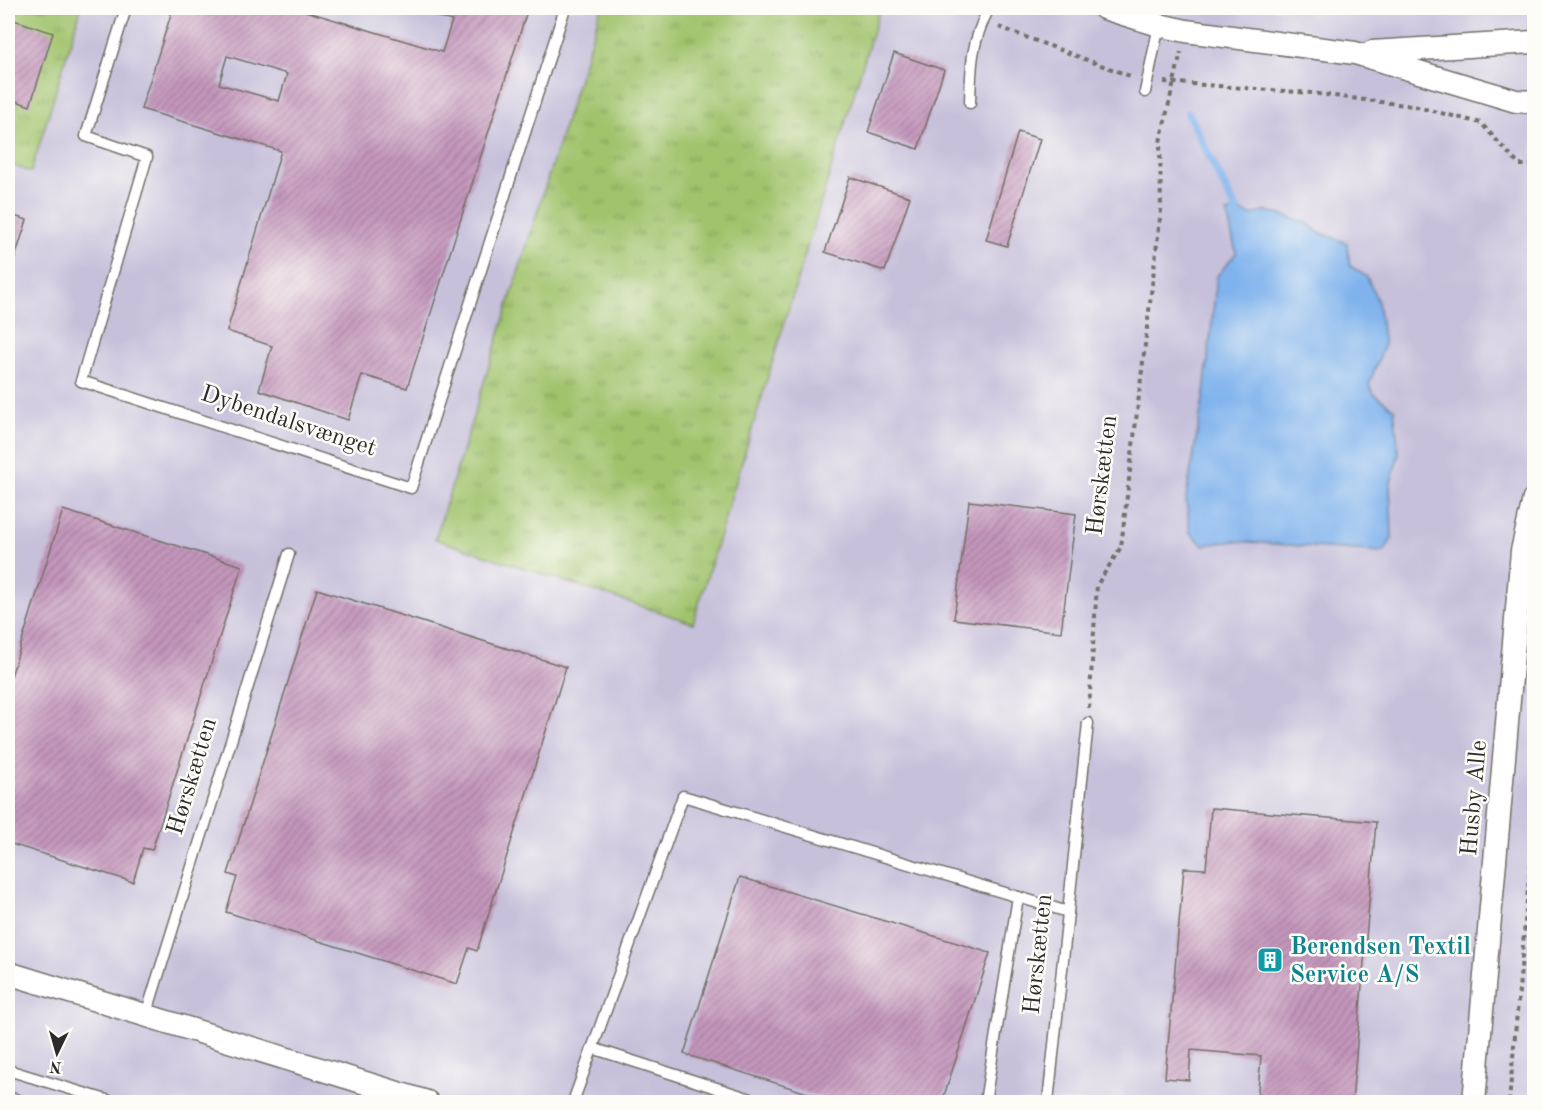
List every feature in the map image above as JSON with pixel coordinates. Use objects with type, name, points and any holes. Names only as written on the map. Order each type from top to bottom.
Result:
[{"type":"street","points":[[1104,8],[1159,26],[1186,31],[1355,53],[1516,101],[1534,102]]},
{"type":"street","points":[[1355,53],[1534,42]]},
{"type":"street","name":"Husby Alle","points":[[1474,1102],[1522,551],[1534,499]]},
{"type":"street","points":[[8,973],[427,1102]]},
{"type":"lane","name":"Dybendalsvænget","points":[[126,8],[86,136],[147,157],[81,381],[411,488],[565,8]]},
{"type":"lane","points":[[970,104],[971,56],[982,21],[989,8]]},
{"type":"lane","points":[[1146,92],[1159,26]]},
{"type":"lane","name":"Hørskætten","points":[[146,1016],[289,554]]},
{"type":"lane","name":"Hørskætten","points":[[1048,1102],[1088,723]]},
{"type":"lane","points":[[573,1102],[683,796],[1068,912]]},
{"type":"lane","points":[[985,1102],[1018,897]]},
{"type":"lane","points":[[592,1048],[760,1102]]},
{"type":"lane","points":[[8,1070],[112,1102]]},
{"type":"path","points":[[955,8],[982,21],[1134,78],[1311,93],[1413,106],[1481,123],[1519,165],[1534,165]]},
{"type":"path","name":"Hørskætten","points":[[1088,723],[1098,585],[1121,547],[1161,210],[1160,142],[1186,31]]},
{"type":"path","points":[[1509,1102],[1534,822]]},
{"type":"shaded area","points":[[8,8],[1534,8],[1534,1102],[8,1102]]},
{"type":"green space","points":[[8,8],[81,8],[31,172],[8,164]]},
{"type":"green space","points":[[601,8],[880,8],[693,623],[435,539]]},
{"type":"water","points":[[1236,210],[1251,215],[1268,211],[1307,223],[1318,232],[1347,243],[1350,266],[1367,277],[1378,302],[1384,346],[1369,384],[1373,393],[1394,409],[1399,453],[1390,486],[1392,538],[1384,552],[1233,541],[1203,545],[1190,533],[1186,498],[1204,394],[1217,276],[1236,253],[1227,213]]},
{"type":"building","points":[[173,8],[295,8],[442,52],[452,21],[408,8],[528,8],[407,388],[362,375],[348,420],[259,390],[272,346],[227,331],[281,151],[141,109]],"holes":[[[227,56],[287,74],[279,101],[219,84]]]},
{"type":"building","points":[[8,18],[53,33],[30,106],[8,98]]},
{"type":"building","points":[[894,53],[944,70],[918,149],[868,132]]},
{"type":"building","points":[[1018,132],[1040,139],[1007,246],[986,240]]},
{"type":"building","points":[[850,177],[910,197],[885,271],[825,252]]},
{"type":"building","points":[[8,214],[27,220],[8,279]]},
{"type":"building","points":[[969,501],[1076,514],[1061,632],[954,619]]},
{"type":"building","points":[[63,510],[242,566],[152,850],[143,848],[133,882],[8,843],[8,686]]},
{"type":"building","points":[[317,589],[566,667],[477,951],[469,948],[457,984],[226,912],[237,877],[228,874]]},
{"type":"building","name":"Berendsen Textil Service A/S","points":[[1211,808],[1376,822],[1352,1102],[1257,1102],[1261,1056],[1191,1050],[1189,1080],[1165,1078],[1184,868],[1206,869]]},
{"type":"building","points":[[740,877],[990,953],[942,1102],[836,1102],[684,1054]]},
{"type":"building","points":[[8,1091],[44,1102],[8,1102]]},
{"type":"waterway","points":[[1188,113],[1236,210]]},
{"type":"place","name":"Berendsen Textil Service A/S","points":[[1270,960]]}]
